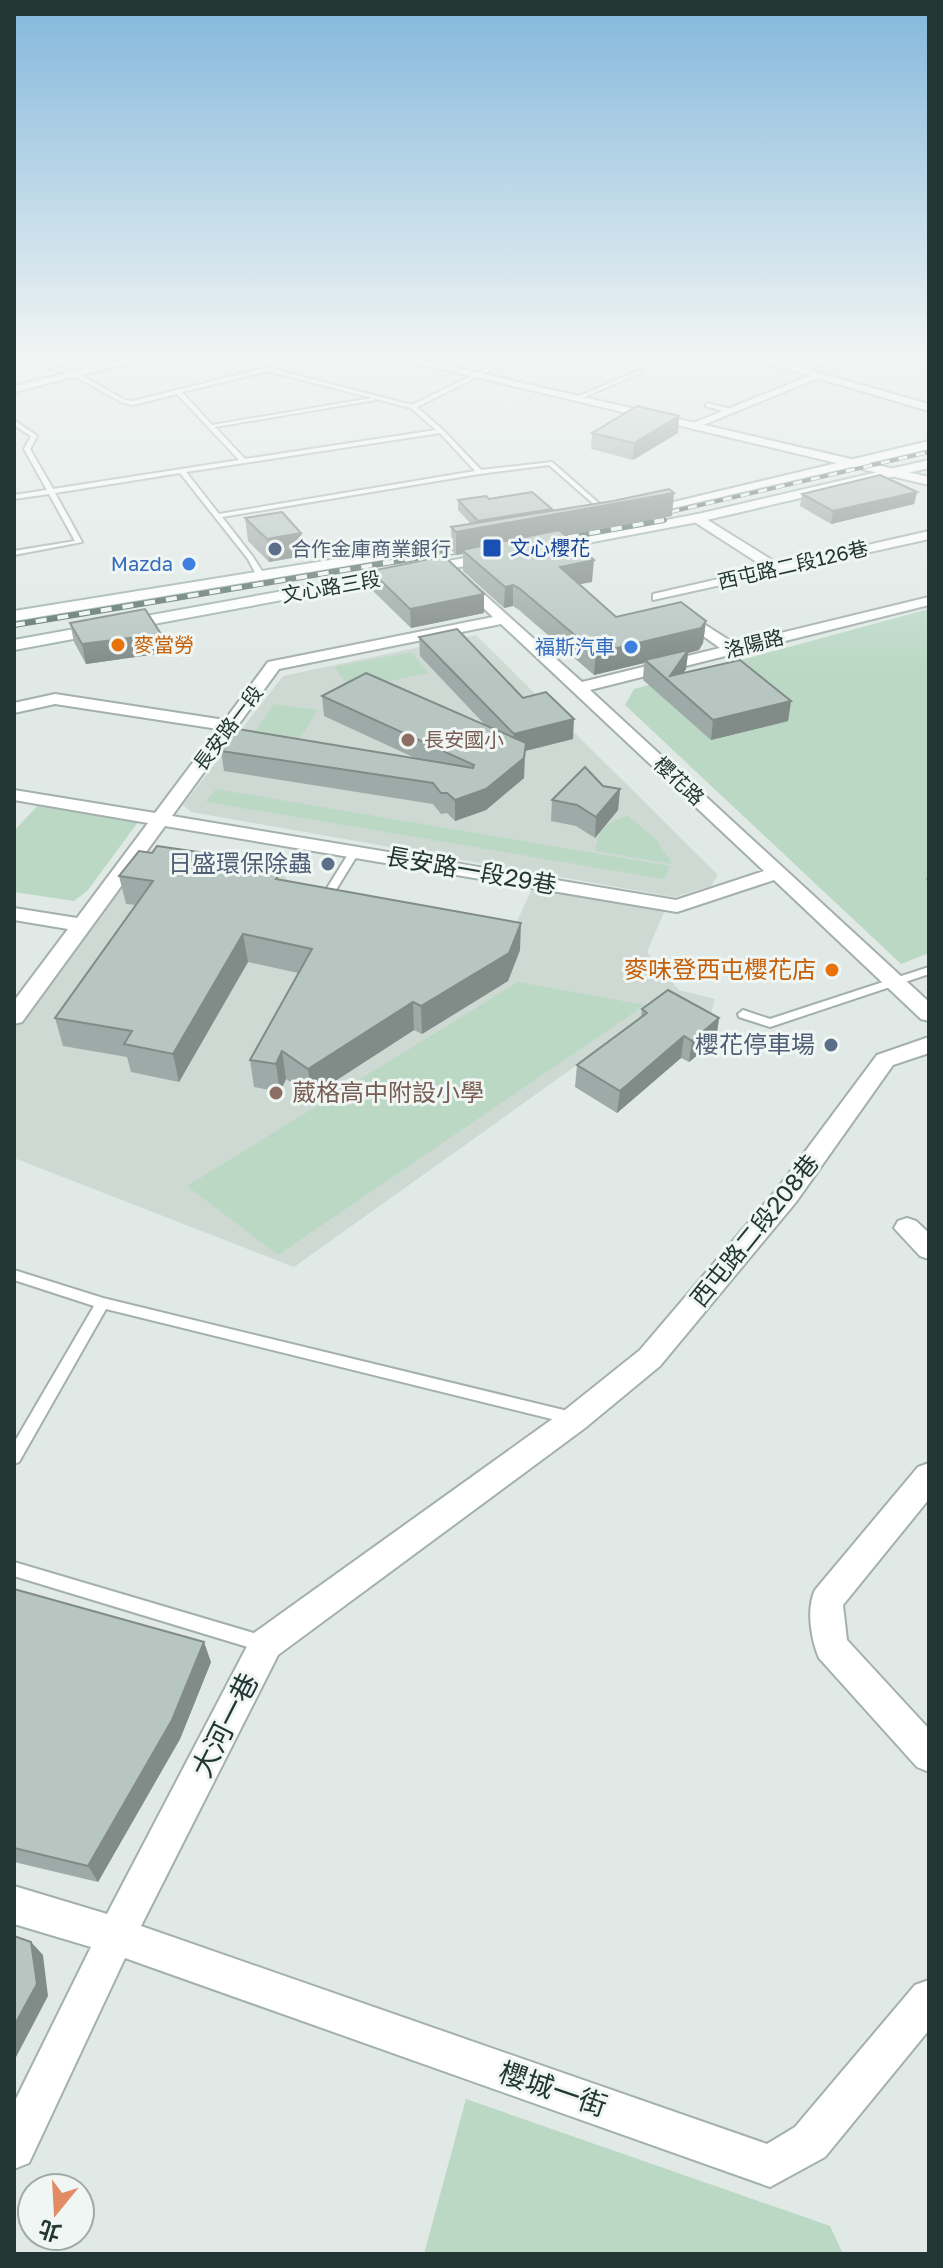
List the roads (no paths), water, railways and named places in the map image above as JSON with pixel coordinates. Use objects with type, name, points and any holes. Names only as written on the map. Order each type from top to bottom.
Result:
[{"type":"street","points":[[837,460],[929,481]]},
{"type":"street","points":[[596,520],[870,460]]},
{"type":"street","points":[[523,551],[698,518],[929,464]]},
{"type":"street","points":[[698,518],[775,568]]},
{"type":"street","name":"文心路三段","points":[[14,616],[504,535]]},
{"type":"street","name":"西屯路二段126巷","points":[[733,650],[658,597],[929,535]]},
{"type":"street","points":[[905,540],[929,554]]},
{"type":"street","name":"櫻花路","points":[[428,548],[929,1014]]},
{"type":"street","name":"文心路三段","points":[[14,645],[508,554]]},
{"type":"street","name":"洛陽路","points":[[579,688],[929,601]]},
{"type":"street","name":"長安路一段","points":[[14,1017],[274,665],[505,619]]},
{"type":"street","points":[[14,708],[55,699],[229,726]]},
{"type":"street","name":"長安路一段29巷","points":[[14,795],[677,906],[777,873]]},
{"type":"street","points":[[14,914],[82,925]]},
{"type":"street","name":"西屯路二段208巷","points":[[575,1419],[650,1358],[787,1195],[885,1060],[929,1045]]},
{"type":"street","points":[[907,1228],[929,1249]]},
{"type":"street","name":"大河一巷","points":[[14,2148],[116,1936],[266,1644],[575,1419]]},
{"type":"street","points":[[929,1476],[826,1601],[831,1647],[929,1755]]},
{"type":"street","points":[[14,1905],[116,1936]]},
{"type":"street","name":"櫻城一街","points":[[116,1936],[770,2166],[810,2142],[929,1999]]},
{"type":"lane","points":[[14,553],[79,542],[32,460]]},
{"type":"lane","points":[[14,497],[242,460]]},
{"type":"lane","points":[[468,460],[479,472]]},
{"type":"lane","points":[[217,516],[550,463],[611,517]]},
{"type":"lane","points":[[181,470],[251,558],[261,576]]},
{"type":"lane","points":[[320,907],[355,851]]},
{"type":"lane","points":[[743,1014],[770,1023],[929,970]]},
{"type":"lane","points":[[14,1275],[103,1303],[575,1419]]},
{"type":"lane","points":[[14,1457],[103,1303]]},
{"type":"lane","points":[[14,1569],[266,1644]]},
{"type":"railway","points":[[653,516],[895,460]]},
{"type":"railway","points":[[546,541],[664,520]]},
{"type":"railway","points":[[14,625],[476,548]]},
{"type":"place","name":"文心櫻花","points":[[492,548]]},
{"type":"place","name":"合作金庫商業銀行","points":[[275,549]]},
{"type":"place","name":"Mazda","points":[[189,564]]},
{"type":"place","name":"麥當勞","points":[[118,645]]},
{"type":"place","name":"福斯汽車","points":[[631,647]]},
{"type":"place","name":"長安國小","points":[[408,740]]},
{"type":"place","name":"日盛環保除蟲","points":[[328,864]]},
{"type":"place","name":"麥味登西屯櫻花店","points":[[832,970]]},
{"type":"place","name":"櫻花停車場","points":[[831,1045]]},
{"type":"place","name":"葳格高中附設小學","points":[[276,1093]]}]
